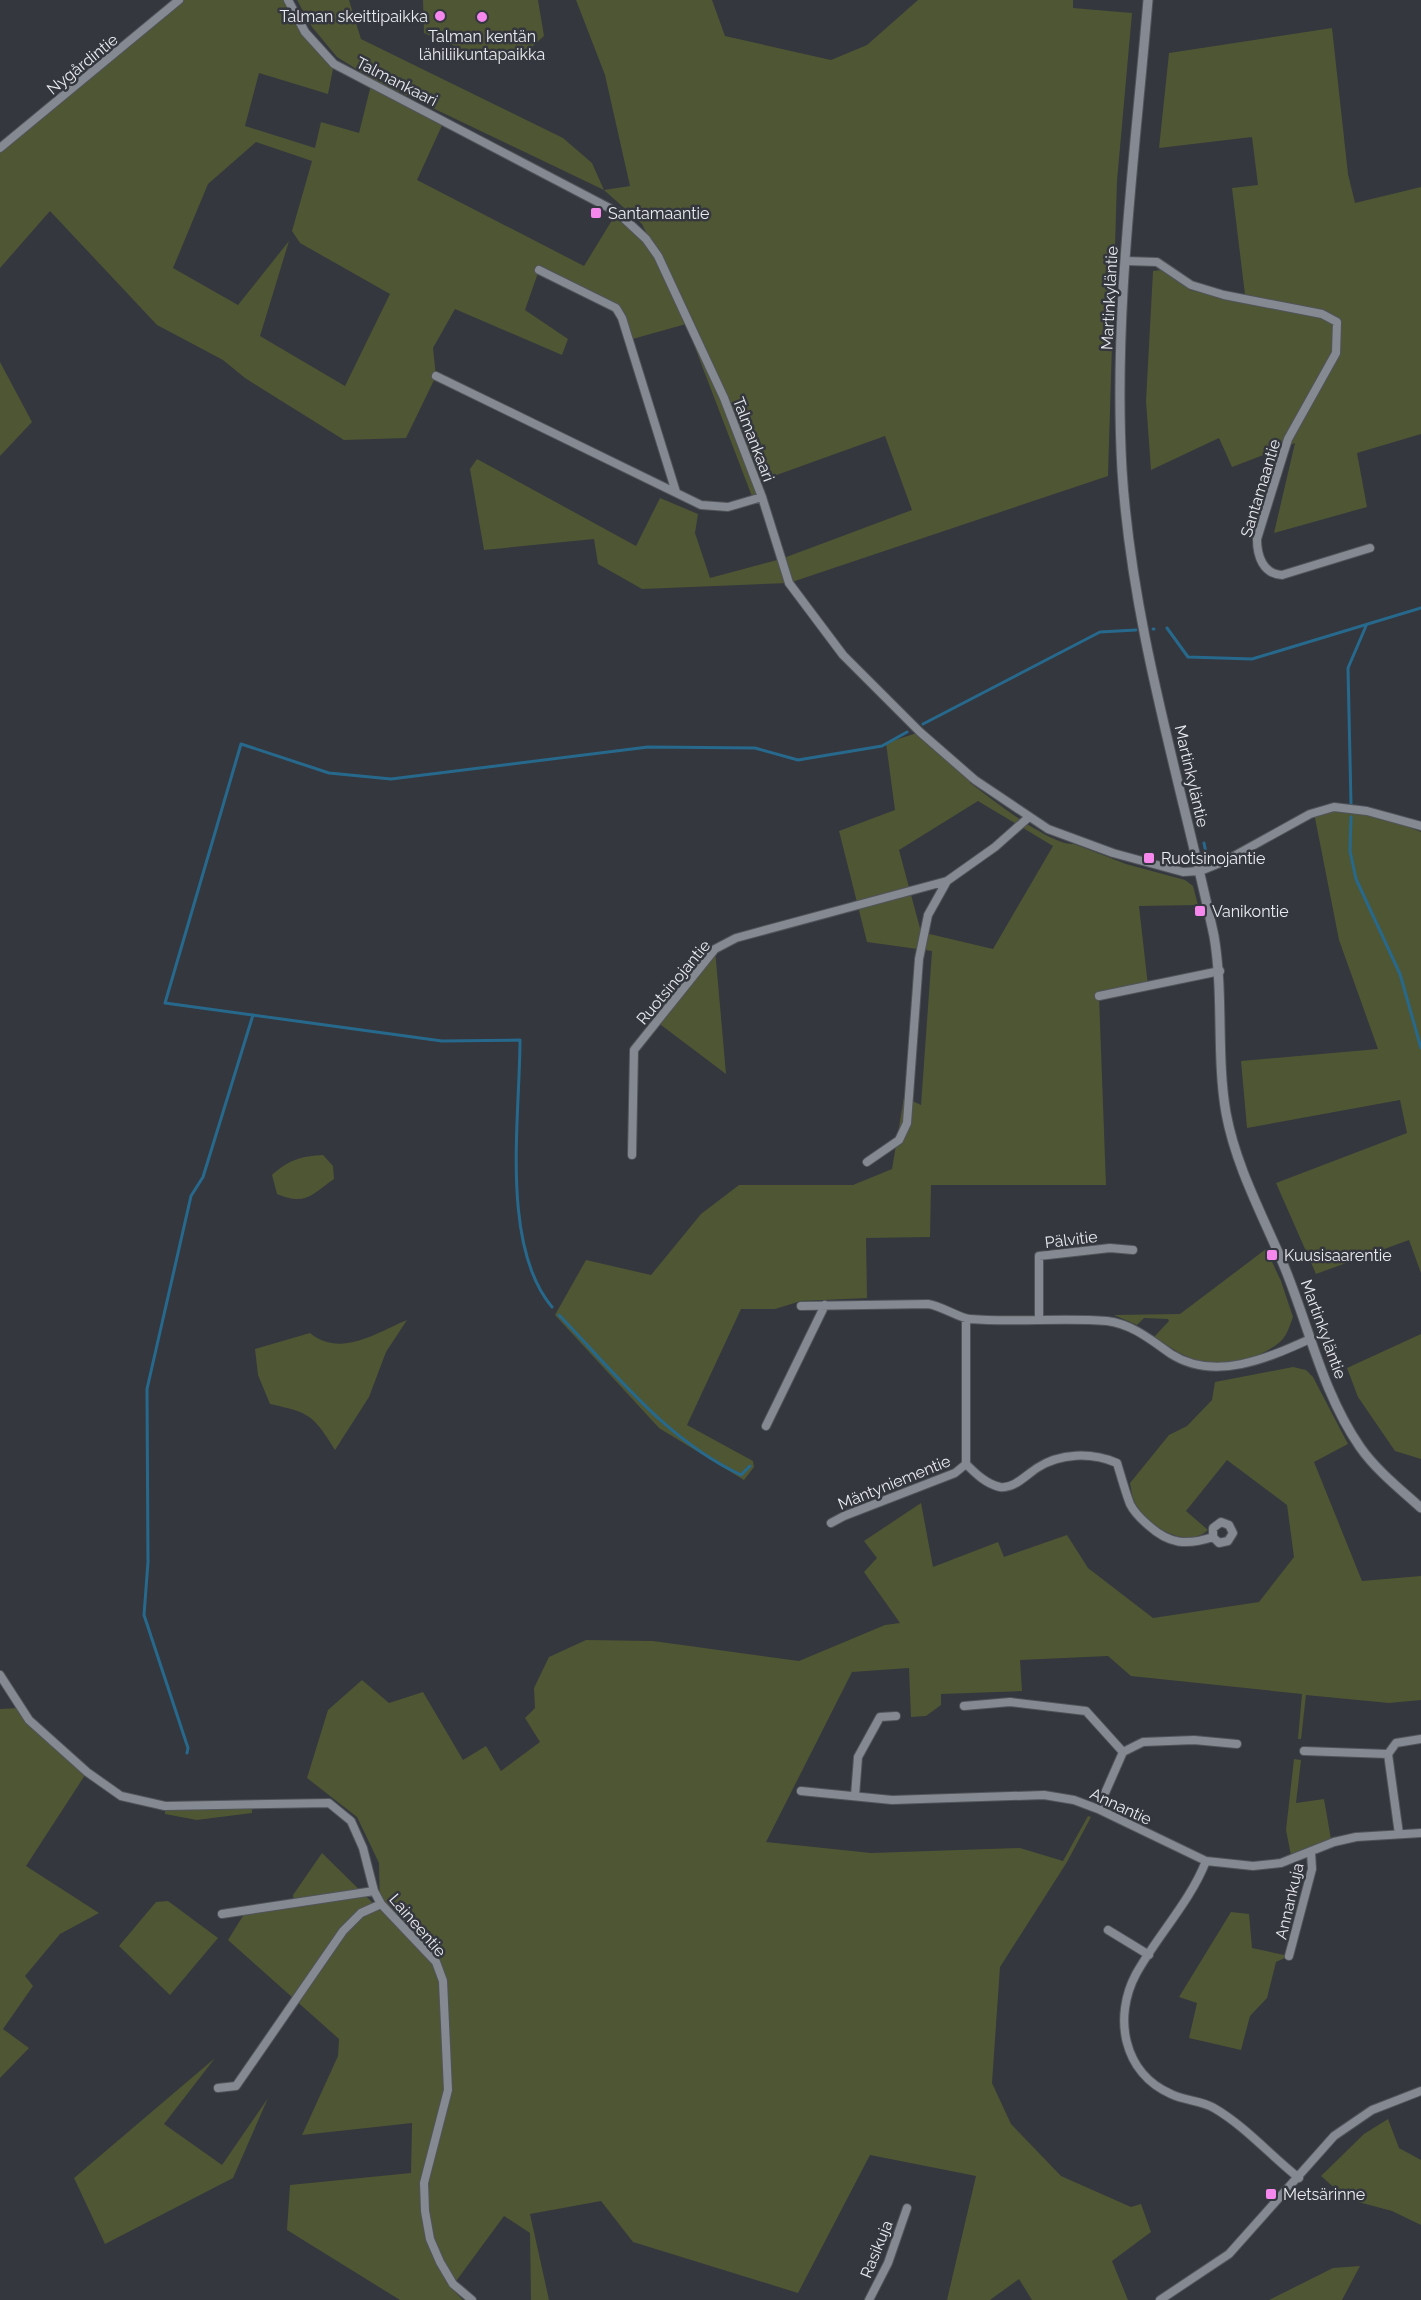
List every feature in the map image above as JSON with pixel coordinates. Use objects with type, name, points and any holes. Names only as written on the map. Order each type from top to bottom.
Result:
[{"type":"street","name":"Nygårdintie","points":[[0,148],[179,0]]},
{"type":"street","name":"Talmankaari","points":[[288,0],[305,32],[334,64],[617,212],[646,239],[658,256],[724,398],[762,496],[789,583],[843,655],[920,732],[975,780],[1048,829],[1113,853],[1176,871],[1200,871]]},
{"type":"street","name":"Martinkyläntie","points":[[1148,0],[1126,261],[1119,390],[1122,472],[1129,536],[1154,676],[1200,871],[1220,971],[1221,1082],[1232,1142],[1288,1275],[1310,1339],[1342,1417],[1360,1448],[1380,1471],[1421,1508]]},
{"type":"street","name":"Santamaantie","points":[[1126,261],[1157,262],[1191,285],[1224,295],[1322,314],[1337,322],[1339,336],[1336,353],[1288,439],[1257,539],[1257,552],[1266,569],[1274,575],[1282,575],[1370,548]]},
{"type":"street","points":[[538,270],[616,308],[622,318],[676,492]]},
{"type":"street","points":[[436,376],[701,505],[728,507],[762,496]]},
{"type":"street","points":[[1200,871],[1225,861],[1310,814],[1334,807],[1367,811],[1421,826]]},
{"type":"street","name":"Ruotsinojantie","points":[[632,1155],[634,1050],[715,949],[736,938],[947,881],[995,847],[1029,817]]},
{"type":"street","points":[[867,1162],[899,1140],[907,1123],[919,959],[928,915],[947,881]]},
{"type":"street","points":[[1099,996],[1220,971]]},
{"type":"street","name":"Pälvitie","points":[[1039,1320],[1039,1256],[1110,1248],[1133,1250]]},
{"type":"street","points":[[801,1306],[928,1304],[941,1306],[966,1319],[1108,1321],[1138,1331],[1186,1361],[1224,1368],[1269,1357],[1310,1339]]},
{"type":"street","points":[[766,1426],[825,1305]]},
{"type":"street","name":"Mäntyniementie","points":[[831,1523],[956,1473],[966,1464],[966,1319]]},
{"type":"street","points":[[966,1464],[982,1479],[1002,1487],[1010,1486],[1049,1461],[1064,1456],[1104,1457],[1117,1463],[1131,1505],[1138,1517],[1160,1536],[1173,1543],[1186,1543],[1213,1537]]},
{"type":"street","name":"Laineentie","points":[[0,1675],[29,1720],[87,1772],[121,1796],[165,1806],[329,1803],[351,1821],[363,1848],[374,1891],[381,1904],[436,1962],[443,1981],[448,2090],[424,2183],[425,2211],[430,2239],[440,2262],[453,2284],[472,2300]]},
{"type":"street","points":[[964,1706],[1010,1702],[1086,1711],[1123,1752]]},
{"type":"street","points":[[855,1796],[858,1757],[880,1717],[896,1716]]},
{"type":"street","points":[[1399,1834],[1388,1754],[1396,1743],[1421,1739]]},
{"type":"street","points":[[1098,1809],[1123,1752],[1143,1742],[1194,1740],[1237,1744]]},
{"type":"street","points":[[1304,1751],[1388,1754]]},
{"type":"street","name":"Annantie","points":[[801,1791],[892,1800],[1044,1794],[1074,1800],[1098,1809],[1206,1861],[1262,1865],[1281,1863],[1334,1842],[1356,1837],[1421,1833]]},
{"type":"street","name":"Annankuja","points":[[1290,1956],[1311,1869],[1311,1852]]},
{"type":"street","points":[[1206,1861],[1149,1954],[1125,2000],[1123,2020],[1127,2048],[1147,2078],[1171,2094],[1215,2108],[1299,2178]]},
{"type":"street","points":[[222,1914],[374,1891]]},
{"type":"street","points":[[218,2088],[236,2086],[343,1931],[361,1913],[381,1904]]},
{"type":"street","points":[[1108,1930],[1149,1954]]},
{"type":"street","points":[[1160,2300],[1229,2254],[1334,2136],[1372,2110],[1421,2091]]},
{"type":"street","name":"Rasikuja","points":[[869,2300],[888,2263],[907,2208]]},
{"type":"green space","points":[[179,0],[288,0],[305,32],[334,64],[328,94],[259,73],[245,126],[315,148],[321,122],[359,133],[371,85],[444,121],[417,180],[584,266],[617,212],[655,251],[642,224],[604,190],[630,186],[605,75],[576,0],[712,0],[725,36],[831,60],[867,45],[918,0],[1073,0],[1073,8],[1132,13],[1117,181],[1108,476],[789,583],[642,589],[598,564],[594,539],[484,550],[470,469],[477,459],[636,546],[660,498],[698,514],[695,533],[710,578],[781,559],[912,510],[885,436],[757,482],[762,497],[753,499],[686,324],[629,340],[616,308],[539,270],[525,310],[568,339],[562,355],[455,309],[433,348],[436,376],[406,438],[344,440],[245,378],[223,360],[157,325],[50,211],[0,268],[0,148]],"holes":[[[256,142],[312,161],[292,231],[300,243],[390,294],[345,386],[260,336],[289,241],[238,305],[173,268],[208,184]]]},
{"type":"green space","points":[[297,0],[349,0],[361,39],[563,138],[592,163],[604,190],[374,80],[337,57],[312,27]]},
{"type":"green space","name":"Talman kentän lähiliikuntapaikka","points":[[423,0],[538,0],[544,36],[522,56],[486,59],[424,33]]},
{"type":"green space","points":[[1332,28],[1348,174],[1355,203],[1421,187],[1421,434],[1357,453],[1367,507],[1274,533],[1295,443],[1232,467],[1219,438],[1151,470],[1146,401],[1153,271],[1161,270],[1190,290],[1246,303],[1232,188],[1258,185],[1252,137],[1159,148],[1169,53]]},
{"type":"green space","points":[[0,362],[32,422],[0,456]]},
{"type":"green space","points":[[920,732],[975,780],[970,783],[1036,830],[1064,843],[1074,844],[1126,864],[1185,880],[1193,886],[1198,905],[1139,906],[1148,986],[1099,996],[1106,1185],[931,1185],[930,1237],[866,1238],[867,1298],[801,1301],[775,1309],[741,1309],[687,1425],[753,1461],[754,1467],[744,1480],[659,1428],[555,1315],[586,1260],[651,1275],[701,1214],[739,1185],[853,1185],[892,1169],[904,1097],[921,1105],[932,951],[867,942],[839,831],[895,810],[886,743]],"holes":[[[978,801],[1053,846],[993,949],[921,932],[899,850]]]},
{"type":"green space","points":[[1334,807],[1367,811],[1421,832],[1421,1273],[1409,1240],[1316,1274],[1276,1183],[1407,1133],[1400,1100],[1247,1128],[1241,1061],[1378,1049],[1339,940],[1315,818],[1310,814]]},
{"type":"green space","points":[[715,949],[726,1074],[657,1022]]},
{"type":"green space","points":[[323,1155],[333,1166],[334,1179],[314,1194],[302,1199],[277,1194],[272,1175],[296,1160]]},
{"type":"green space","points":[[1266,1249],[1281,1281],[1293,1317],[1282,1340],[1264,1352],[1234,1362],[1205,1362],[1178,1352],[1154,1337],[1169,1321],[1168,1319],[1144,1318],[1137,1325],[1114,1315],[1180,1314]]},
{"type":"green space","points":[[407,1320],[386,1352],[369,1397],[335,1450],[310,1417],[270,1404],[258,1375],[255,1349],[310,1333],[333,1343],[358,1341]]},
{"type":"green space","points":[[1421,1334],[1421,1459],[1395,1451],[1358,1397],[1347,1368]]},
{"type":"green space","points":[[1293,1367],[1306,1370],[1313,1377],[1348,1444],[1314,1462],[1362,1581],[1421,1576],[1421,1700],[1389,1703],[1306,1695],[1301,1739],[1298,1739],[1302,1694],[1131,1676],[1108,1656],[1020,1660],[1022,1691],[941,1694],[941,1705],[926,1716],[911,1717],[909,1668],[852,1672],[766,1842],[871,1853],[1020,1848],[1063,1861],[1088,1816],[1091,1817],[1067,1862],[1000,1967],[992,2083],[1011,2124],[1061,2176],[1131,2207],[1141,2204],[1151,2232],[1112,2261],[1128,2300],[1032,2300],[1019,2279],[990,2300],[947,2300],[976,2176],[870,2155],[798,2293],[633,2242],[601,2201],[530,2214],[549,2300],[531,2300],[530,2233],[504,2216],[451,2288],[463,2300],[400,2300],[287,2230],[290,2185],[411,2173],[412,2123],[302,2135],[338,2056],[339,2039],[228,1940],[246,1911],[294,1906],[293,1895],[322,1853],[380,1910],[379,1863],[357,1817],[307,1778],[328,1710],[362,1680],[389,1703],[423,1692],[463,1760],[486,1746],[501,1771],[540,1742],[525,1718],[535,1708],[534,1688],[549,1657],[586,1640],[653,1641],[799,1661],[885,1625],[900,1623],[864,1572],[877,1558],[864,1541],[921,1503],[933,1567],[998,1542],[1004,1557],[1067,1535],[1088,1568],[1153,1618],[1259,1602],[1294,1557],[1287,1505],[1227,1460],[1186,1511],[1208,1530],[1199,1536],[1188,1538],[1166,1532],[1147,1518],[1133,1499],[1130,1483],[1169,1435],[1187,1426],[1212,1400],[1215,1382]]},
{"type":"green space","points":[[19,1708],[87,1772],[26,1866],[99,1913],[60,1934],[25,1976],[33,1986],[3,2029],[29,2048],[0,2078],[0,1709]]},
{"type":"green space","points":[[1294,1759],[1301,1760],[1296,1803],[1324,1799],[1331,1839],[1291,1855],[1286,1830]]},
{"type":"green space","points":[[252,1804],[252,1813],[197,1820],[165,1814],[165,1806]]},
{"type":"green space","points":[[168,1901],[218,1938],[170,1995],[119,1946],[156,1902]]},
{"type":"green space","points":[[1231,1912],[1249,1914],[1252,1948],[1289,1956],[1276,1962],[1267,1998],[1250,2016],[1241,2050],[1189,2038],[1197,2003],[1179,1997]]},
{"type":"green space","points":[[215,2058],[164,2124],[222,2165],[268,2098],[233,2178],[105,2244],[74,2178]]},
{"type":"green space","points":[[1388,2119],[1399,2148],[1421,2160],[1421,2225],[1392,2211],[1347,2199],[1321,2176],[1364,2134]]},
{"type":"green space","points":[[1360,2266],[1342,2300],[1269,2300],[1333,2268]]},
{"type":"waterway","points":[[1167,628],[1188,657],[1252,659],[1421,608]]},
{"type":"waterway","points":[[1351,804],[1348,668],[1366,626]]},
{"type":"waterway","points":[[923,724],[1100,632],[1136,630]]},
{"type":"waterway","points":[[552,1307],[536,1281],[525,1250],[519,1216],[516,1142],[520,1040],[442,1041],[165,1003],[241,744],[329,773],[391,779],[648,747],[755,748],[798,760],[882,746],[907,732]]},
{"type":"waterway","points":[[1351,817],[1350,851],[1356,879],[1400,974],[1421,1048]]},
{"type":"waterway","points":[[1204,843],[1207,858]]},
{"type":"waterway","points":[[187,1753],[188,1748],[144,1615],[148,1562],[147,1389],[191,1196],[203,1177],[253,1015]]},
{"type":"waterway","points":[[559,1315],[643,1404],[689,1443],[741,1475],[750,1466]]},
{"type":"place","name":"Talman skeittipaikka","points":[[440,16]]},
{"type":"place","name":"Talman kentän lähiliikuntapaikka","points":[[482,17]]},
{"type":"place","name":"Santamaantie","points":[[596,213]]},
{"type":"place","name":"Ruotsinojantie","points":[[1149,858]]},
{"type":"place","name":"Vanikontie","points":[[1200,911]]},
{"type":"place","name":"Kuusisaarentie","points":[[1272,1255]]},
{"type":"place","name":"Metsärinne","points":[[1271,2194]]}]
